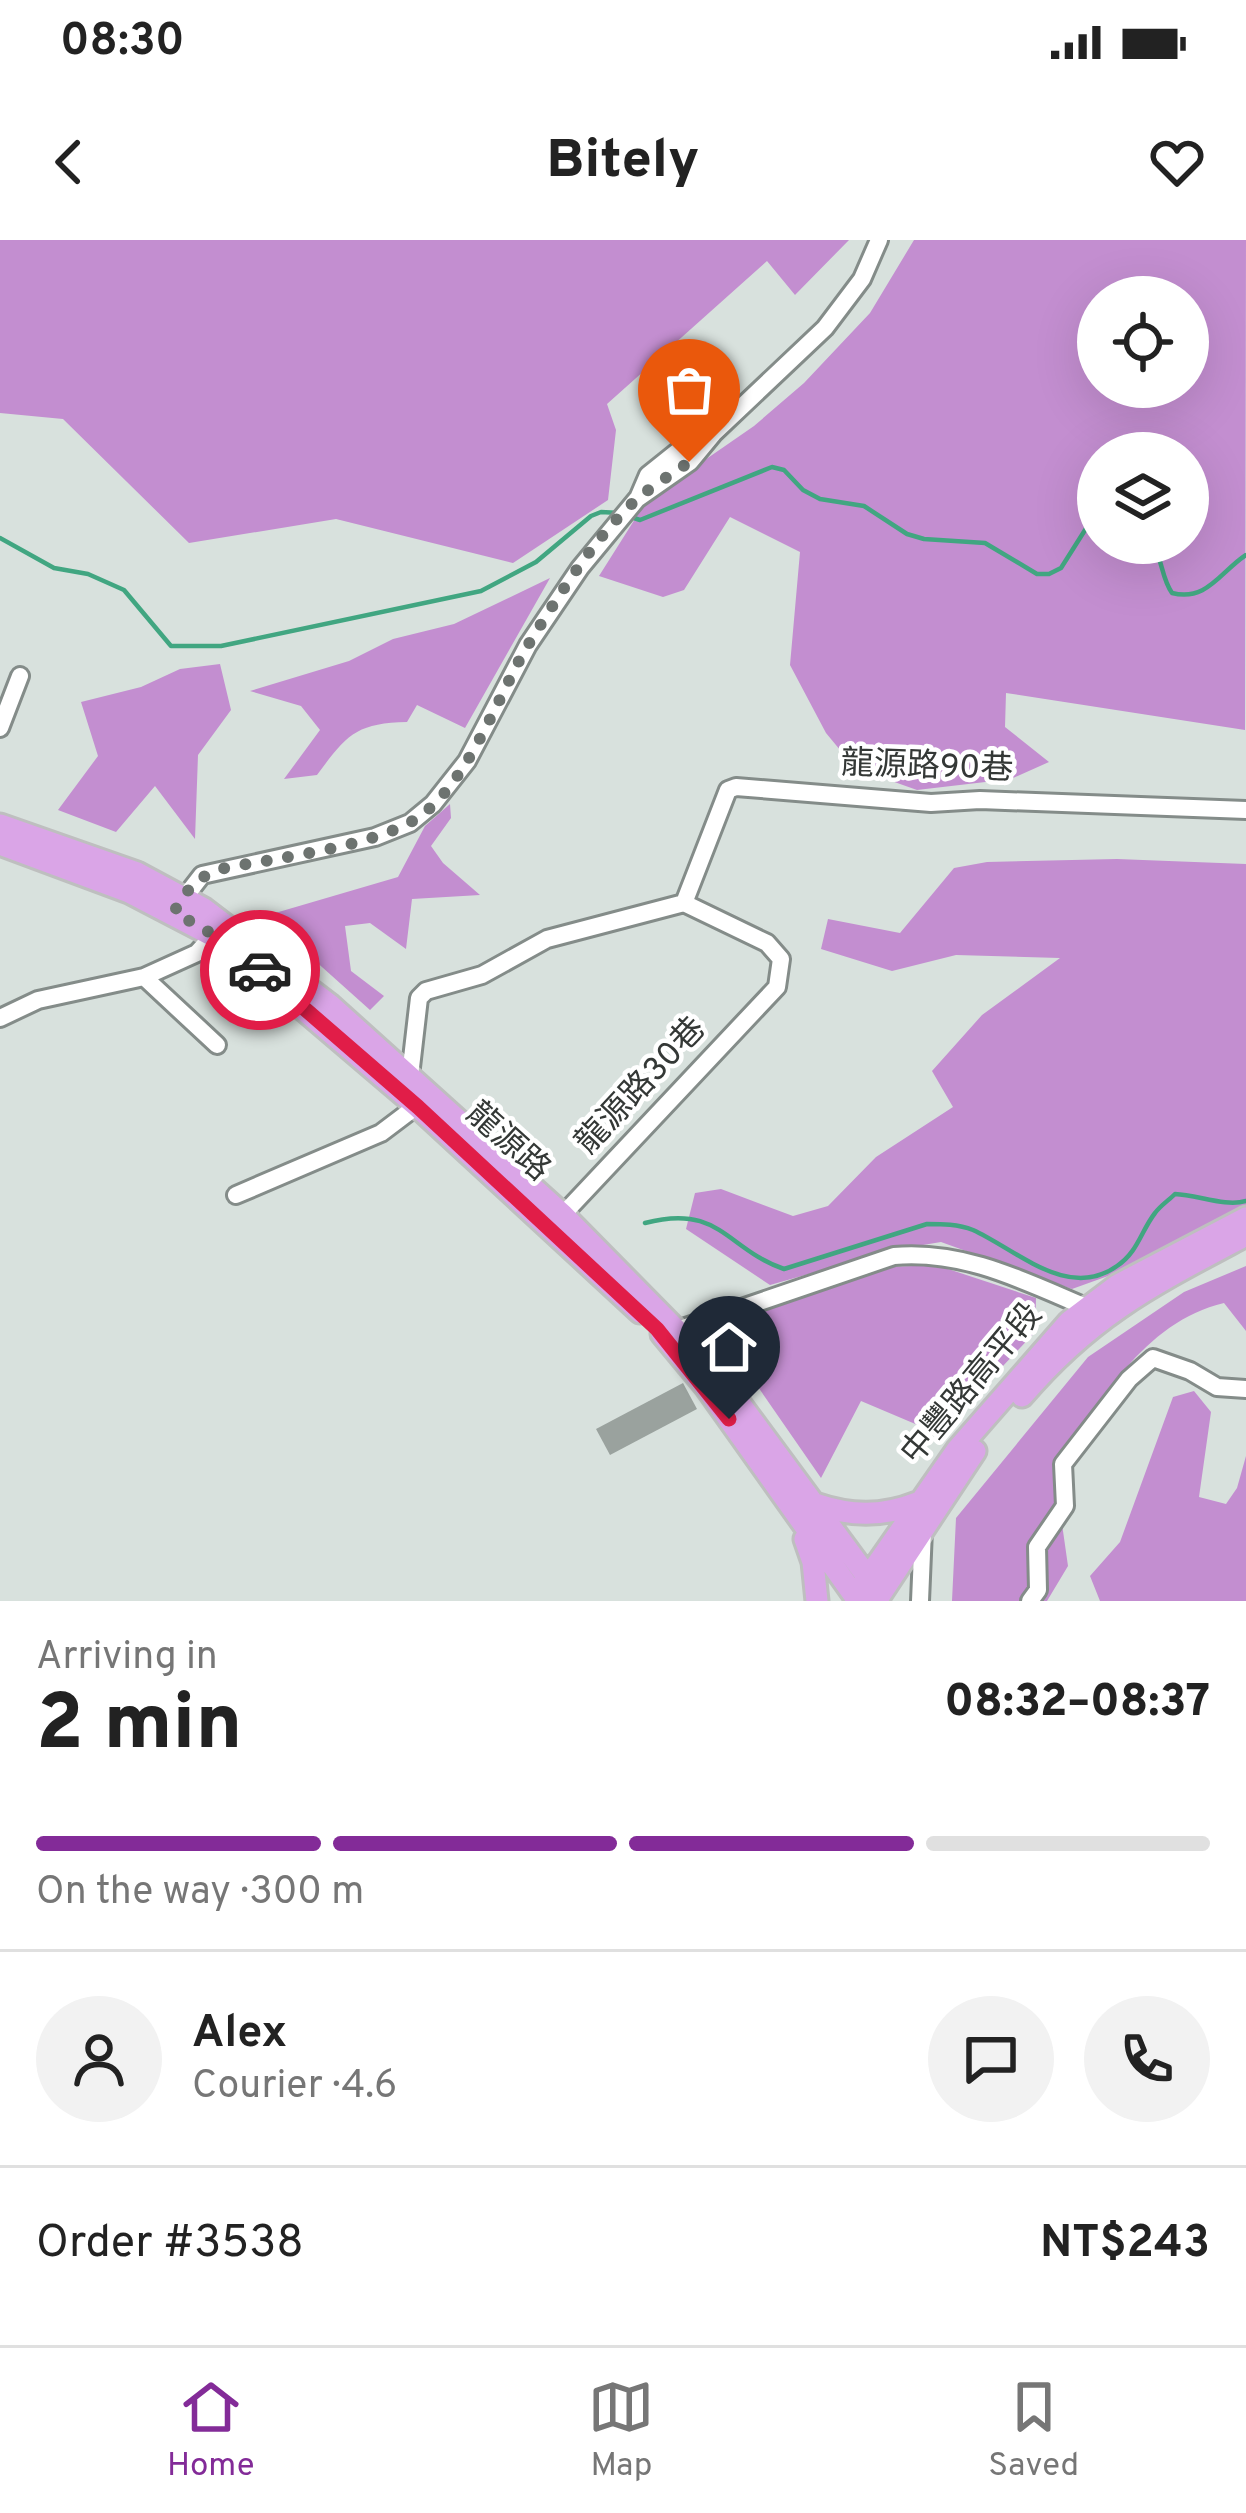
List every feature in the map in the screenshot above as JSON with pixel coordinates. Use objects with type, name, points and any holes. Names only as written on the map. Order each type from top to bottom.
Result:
[{"type":"main road","points":[[0,825],[137,873],[178,905],[315,992],[410,1076],[424,1100],[677,1330],[720,1377],[867,1596]]},
{"type":"main road","points":[[0,844],[178,905]]},
{"type":"main road","name":"龍源路","points":[[219,928],[319,1019],[424,1100]]},
{"type":"main road","name":"中豐路高平段","points":[[867,1596],[920,1514],[1036,1357],[1069,1322],[1118,1286],[1246,1218]]},
{"type":"main road","name":"龍源路","points":[[556,1221],[682,1357],[806,1510]]},
{"type":"main road","name":"中豐路高平段","points":[[920,1514],[1037,1378],[1086,1329],[1128,1299],[1246,1234]]},
{"type":"main road","points":[[806,1510],[920,1514]]},
{"type":"main road","points":[[806,1510],[817,1601]]},
{"type":"street","points":[[178,905],[202,875],[375,837],[410,823],[434,805],[467,760],[528,645],[580,568],[634,502],[648,476],[825,328],[862,279],[880,240]]},
{"type":"street","points":[[0,728],[20,676]]},
{"type":"street","name":"龍源路90巷","points":[[684,903],[728,790],[736,787],[931,803],[980,800],[1246,810]]},
{"type":"street","points":[[410,1076],[419,998],[426,991],[482,975],[547,939],[684,903]]},
{"type":"street","name":"龍源路30巷","points":[[556,1221],[777,987],[781,959],[767,943],[684,903]]},
{"type":"street","points":[[0,1018],[38,1000],[144,977],[197,953],[219,928]]},
{"type":"street","points":[[144,977],[218,1045]]},
{"type":"street","points":[[236,1196],[381,1133],[424,1100]]},
{"type":"street","points":[[677,1330],[894,1256],[924,1253],[970,1259],[1088,1307]]},
{"type":"street","points":[[1030,1601],[1038,1590],[1037,1547],[1065,1506],[1064,1464],[1129,1379],[1153,1358],[1217,1387],[1246,1389]]},
{"type":"street","points":[[920,1514],[920,1601]]},
{"type":"shaded area","points":[[0,240],[849,240],[795,295],[767,261],[607,404],[616,430],[608,500],[513,563],[336,519],[189,543],[63,419],[0,413]]},
{"type":"shaded area","points":[[914,240],[1246,240],[1245,730],[1006,693],[1005,727],[1049,762],[1011,779],[917,790],[855,768],[826,733],[790,665],[800,552],[730,517],[684,590],[663,597],[599,576],[647,500],[754,426],[804,383],[870,313]]},
{"type":"shaded area","points":[[550,578],[465,728],[417,705],[407,722],[375,725],[353,734],[317,775],[284,779],[320,730],[301,706],[250,691],[349,661],[393,639],[454,624]]},
{"type":"shaded area","points":[[220,664],[231,710],[198,755],[195,839],[155,786],[116,832],[58,810],[98,756],[81,702],[141,687],[180,669]]},
{"type":"shaded area","points":[[450,804],[451,818],[431,846],[480,895],[412,899],[406,949],[370,923],[345,926],[351,971],[384,996],[370,1010],[265,916],[398,877],[425,826]]},
{"type":"shaded area","points":[[1117,859],[1246,864],[1246,1205],[1122,1271],[1072,1289],[941,1242],[893,1250],[770,1285],[686,1229],[695,1193],[721,1189],[793,1216],[828,1206],[876,1157],[953,1107],[932,1071],[982,1015],[1060,958],[956,955],[892,971],[821,949],[828,919],[900,933],[954,868],[987,862]]},
{"type":"shaded area","points":[[936,1265],[1036,1298],[1035,1332],[939,1434],[861,1401],[821,1478],[729,1345],[731,1323],[888,1267]]},
{"type":"shaded area","points":[[1246,1266],[1246,1331],[1224,1303],[1170,1328],[1146,1347],[1106,1393],[1054,1468],[1068,1566],[1047,1601],[952,1601],[956,1518],[1088,1357],[1184,1292]]},
{"type":"shaded area","points":[[1194,1391],[1211,1412],[1199,1497],[1226,1504],[1237,1488],[1246,1456],[1246,1601],[1100,1601],[1090,1576],[1120,1542],[1173,1397]]},
{"type":"building","points":[[683,1383],[697,1409],[610,1455],[596,1429]]},
{"type":"waterway","points":[[631,517],[640,520],[772,467],[784,470],[803,490],[820,499],[864,506],[907,534],[924,539],[985,543],[1037,574],[1061,568],[1077,543]]},
{"type":"waterway","points":[[0,538],[54,568],[88,574],[124,590],[171,646],[221,646],[481,591],[536,562],[591,516],[620,513]]},
{"type":"waterway","points":[[1161,564],[1172,593],[1184,595],[1212,584],[1246,555]]},
{"type":"waterway","points":[[645,1223],[670,1218],[707,1223],[784,1269],[927,1224],[956,1225],[1043,1269],[1080,1278],[1099,1275],[1124,1260],[1155,1213],[1175,1194],[1229,1203],[1246,1201]]},
{"type":"way so far","points":[[260,970],[174,912],[194,883],[221,869],[375,837],[410,823],[434,805],[467,760],[528,645],[580,568],[637,499],[689,462]]},
{"type":"route","points":[[260,970],[418,1107],[657,1329],[729,1419]]}]
